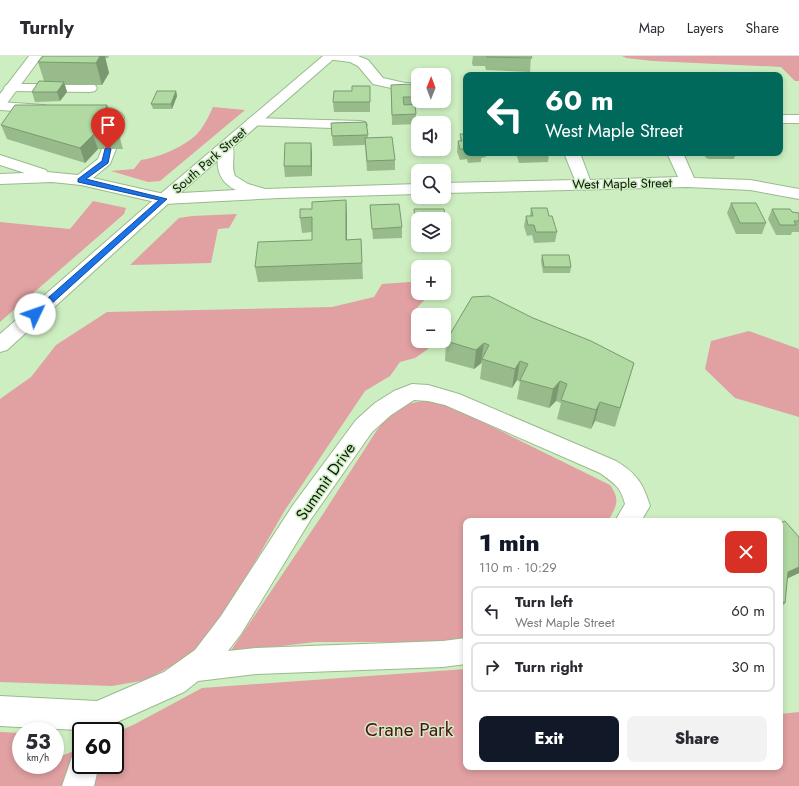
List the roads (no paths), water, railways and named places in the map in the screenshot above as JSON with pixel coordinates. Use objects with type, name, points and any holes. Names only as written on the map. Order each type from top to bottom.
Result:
[{"type":"street","points":[[0,103],[13,81],[36,56]]},
{"type":"street","points":[[331,56],[353,59],[363,63],[378,81],[411,87]]},
{"type":"street","name":"South Park Street","points":[[0,345],[164,199],[331,56]]},
{"type":"street","points":[[13,81],[90,88]]},
{"type":"street","points":[[0,106],[103,111],[117,118],[105,161],[81,180]]},
{"type":"street","points":[[783,119],[799,120]]},
{"type":"street","points":[[253,122],[363,125]]},
{"type":"street","points":[[226,146],[225,170],[236,185],[247,190],[279,193]]},
{"type":"street","points":[[573,156],[584,184]]},
{"type":"street","points":[[676,156],[688,182]]},
{"type":"street","points":[[0,160],[52,177]]},
{"type":"street","points":[[0,180],[52,177],[81,180],[164,199],[279,193],[411,189]]},
{"type":"street","name":"West Maple Street","points":[[451,188],[688,182],[750,186],[799,194]]},
{"type":"street","name":"Summit Drive","points":[[97,722],[174,682],[205,660],[231,625],[302,512],[364,426],[402,396],[412,392],[428,393],[451,399],[608,467],[626,479],[634,492],[638,506],[629,518]]},
{"type":"street","points":[[194,668],[256,662],[443,654],[463,651]]},
{"type":"street","points":[[0,711],[87,722]]},
{"type":"street","points":[[78,786],[81,774]]},
{"type":"park label","name":"Crane Park","points":[[409,729]]}]
